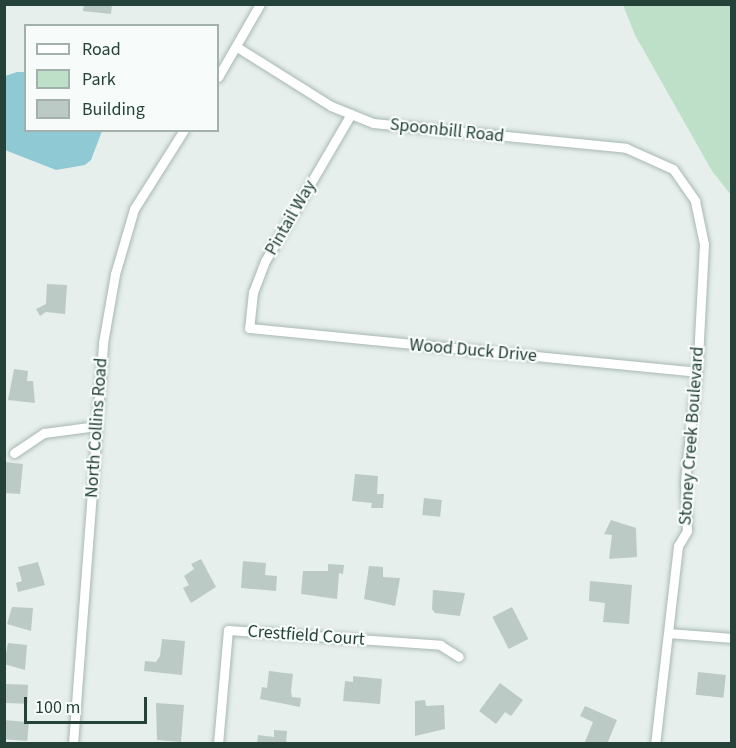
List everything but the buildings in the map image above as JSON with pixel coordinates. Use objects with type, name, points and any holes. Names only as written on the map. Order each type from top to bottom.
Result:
[{"type":"street","points":[[219,75],[260,4]]},
{"type":"street","name":"Spoonbill Road","points":[[237,47],[331,106],[373,123],[626,148],[673,169]]},
{"type":"street","name":"Pintail Way","points":[[249,328],[254,292],[265,261],[351,114]]},
{"type":"street","name":"North Collins Road","points":[[73,744],[103,343],[115,274],[134,209],[183,132]]},
{"type":"street","name":"Stoney Creek Boulevard","points":[[655,744],[678,546],[687,531],[685,482],[697,372],[704,244],[695,201],[673,169]]},
{"type":"street","name":"Wood Duck Drive","points":[[249,328],[697,372]]},
{"type":"street","points":[[14,453],[44,433],[97,426]]},
{"type":"street","name":"Crestfield Court","points":[[218,744],[228,630],[440,645],[459,657]]},
{"type":"street","points":[[669,633],[732,638]]},
{"type":"green space","points":[[623,5],[731,5],[731,195],[712,171],[635,35]]},
{"type":"water","points":[[24,72],[24,132],[102,132],[91,160],[85,165],[56,170],[5,150],[5,76]]}]
